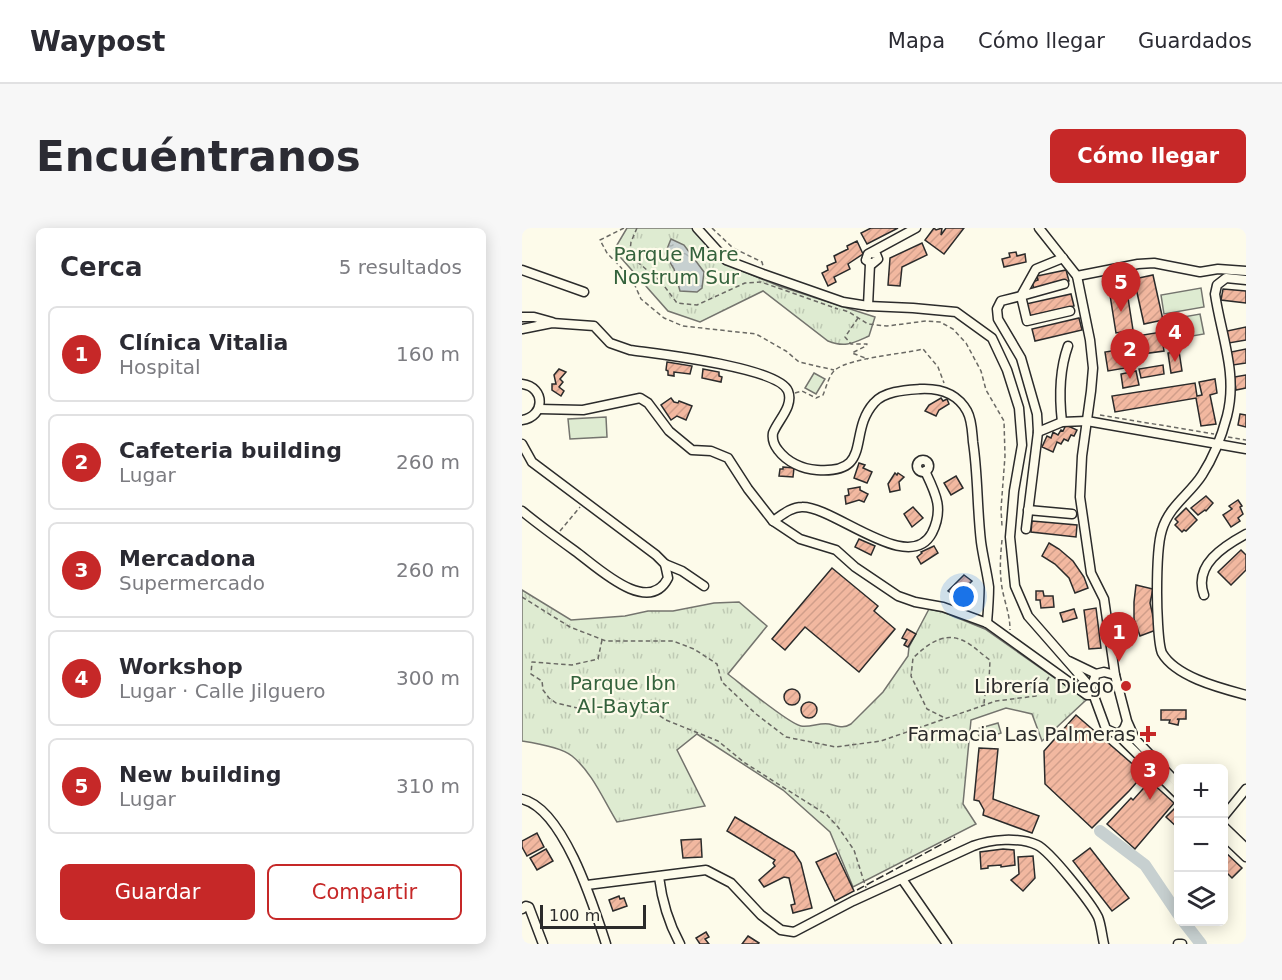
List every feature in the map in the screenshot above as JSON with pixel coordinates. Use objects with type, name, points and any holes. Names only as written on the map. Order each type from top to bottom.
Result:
[{"type":"street","points":[[697,228],[726,260],[762,278],[868,306],[956,312],[992,338],[1007,370],[1019,408],[1022,445],[1014,491],[1010,537],[1015,586],[1028,616],[1092,692],[1104,726],[1117,734],[1174,789]]},
{"type":"street","points":[[868,306],[870,264],[866,258],[874,255],[880,247],[915,228]]},
{"type":"street","points":[[1040,228],[1077,276],[1090,340],[1093,368],[1079,477],[1080,497],[1091,573],[1104,599],[1115,675],[1127,721],[1135,739],[1174,779]]},
{"type":"street","points":[[1063,258],[1036,269],[1021,296],[1027,321],[1070,311]]},
{"type":"street","points":[[1077,276],[1154,263],[1200,272],[1218,269],[1246,271]]},
{"type":"street","points":[[522,270],[584,292]]},
{"type":"street","points":[[1246,280],[1226,278],[1217,285],[1215,294],[1230,366],[1232,388],[1227,416],[1202,476],[1174,506],[1161,530],[1157,573],[1157,609],[1161,652],[1184,674],[1219,688],[1246,695]]},
{"type":"street","points":[[1026,530],[1038,432],[1037,414],[1021,358],[998,319],[997,309],[1001,301],[1064,284]]},
{"type":"street","points":[[522,317],[534,317],[552,323],[594,326],[610,343],[630,350],[754,371],[783,386],[789,395],[787,408],[771,429],[777,449],[792,462],[813,470],[841,469],[847,466],[854,457],[860,426],[874,402],[904,390],[935,388],[948,393],[966,408],[970,418],[976,463],[979,522],[989,588],[987,623]]},
{"type":"street","points":[[522,329],[552,323]]},
{"type":"street","points":[[1062,422],[1060,378],[1068,346]]},
{"type":"street","points":[[522,384],[537,392],[541,403],[531,418],[522,420]]},
{"type":"street","points":[[539,409],[583,410],[640,398],[648,402],[669,431],[692,450],[711,451],[728,458],[773,521],[800,539],[836,550],[898,596],[943,607],[987,623],[1087,695],[1092,692],[1111,656]]},
{"type":"street","points":[[1038,432],[1062,422],[1087,421],[1219,439],[1246,449]]},
{"type":"street","points":[[522,444],[532,462],[665,564],[682,571],[704,586]]},
{"type":"street","points":[[773,521],[793,508],[803,506],[822,512],[898,547],[916,546],[929,538],[938,521],[939,505],[925,471]]},
{"type":"street","points":[[1028,510],[1072,514]]},
{"type":"street","points":[[522,511],[617,583],[632,589],[654,592],[664,585],[668,578],[665,564]]},
{"type":"street","points":[[1204,595],[1201,588],[1204,568],[1216,554],[1246,534]]},
{"type":"street","points":[[1055,673],[1065,660]]},
{"type":"street","points":[[1065,660],[1100,673],[1115,675]]},
{"type":"street","points":[[1117,734],[1124,730],[1127,721]]},
{"type":"street","points":[[1228,811],[1246,789]]},
{"type":"street","points":[[522,799],[530,801],[549,818],[587,885],[606,944]]},
{"type":"street","points":[[1228,831],[1246,848]]},
{"type":"street","points":[[587,885],[706,870],[731,883],[761,915],[781,930],[794,932],[979,844],[1012,840],[1032,843],[1050,855],[1098,917],[1104,944]]},
{"type":"street","points":[[1228,840],[1246,857]]},
{"type":"street","points":[[658,877],[669,923],[680,944]]},
{"type":"street","points":[[902,879],[947,944]]},
{"type":"street","points":[[522,909],[529,907],[543,944]]},
{"type":"path","points":[[624,228],[600,240],[607,253],[632,279],[641,299],[664,318],[683,326],[756,334],[786,351],[799,362],[834,370],[868,360],[923,349],[938,367],[944,383]]},
{"type":"path","points":[[638,228],[631,242],[630,251],[633,258],[662,284],[677,303],[698,304],[762,278],[826,306],[849,312],[868,324],[887,326],[926,321],[940,322],[953,329],[966,343],[981,371],[986,390],[1004,421],[1005,456],[1001,509],[1003,532],[1000,565],[1003,596],[1010,618],[1010,633]]},
{"type":"path","points":[[712,228],[733,248],[762,262],[762,278]]},
{"type":"path","points":[[858,318],[845,337],[851,344],[867,344],[852,353],[868,360]]},
{"type":"path","points":[[789,395],[802,391],[816,398],[823,395],[834,370]]},
{"type":"path","points":[[1100,415],[1219,439],[1246,440]]},
{"type":"path","points":[[558,533],[585,502]]},
{"type":"path","points":[[522,597],[570,627],[602,639],[673,641],[694,649],[717,664],[722,682],[756,714],[786,737],[836,747],[881,741],[996,701],[1036,696],[1046,680],[1055,673]]},
{"type":"path","points":[[944,718],[927,709],[911,676],[913,658],[929,643],[943,638],[963,640],[990,660],[984,705]]},
{"type":"path","points":[[602,639],[598,659],[572,665],[532,662],[531,674],[542,681],[543,690],[549,698],[556,703],[582,709],[623,703],[642,704],[666,720],[718,741],[745,763],[827,815],[838,826],[854,850],[867,891]]},
{"type":"green space","name":"Parque Mare Nostrum Sur","points":[[627,228],[693,228],[723,263],[779,286],[875,317],[869,336],[853,343],[828,341],[763,291],[700,322],[668,311],[614,250]]},
{"type":"green space","points":[[1201,288],[1204,307],[1164,314],[1161,295]]},
{"type":"green space","points":[[1200,314],[1204,334],[1175,339],[1172,319]]},
{"type":"green space","points":[[814,373],[825,379],[816,394],[805,388]]},
{"type":"green space","points":[[606,417],[607,437],[570,439],[568,419]]},
{"type":"green space","name":"Parque Ibn Al-Baytar","points":[[522,590],[571,620],[625,616],[648,611],[673,611],[714,603],[739,602],[767,626],[728,674],[776,711],[801,726],[826,724],[843,727],[851,724],[883,692],[908,656],[909,647],[929,609],[943,612],[985,629],[1086,700],[1042,741],[1032,714],[1006,708],[971,720],[963,804],[976,824],[853,887],[830,832],[783,790],[697,734],[677,750],[705,806],[617,822],[592,778],[572,756],[555,748],[522,741]]},
{"type":"green space","points":[[998,723],[1001,733],[980,740],[977,729]]},
{"type":"water","points":[[671,239],[684,245],[704,272],[702,288],[697,292],[680,291],[674,269],[665,254]]},
{"type":"building","points":[[871,228],[898,228],[867,244],[861,233]]},
{"type":"building","points":[[934,228],[936,230],[942,228],[941,235],[946,228],[964,228],[944,254],[925,240]]},
{"type":"building","points":[[857,241],[863,254],[848,264],[850,269],[834,277],[836,282],[828,286],[822,273],[828,270],[827,266],[836,262],[834,256]]},
{"type":"building","points":[[922,243],[927,255],[902,267],[900,286],[888,285],[890,258]]},
{"type":"building","points":[[1016,252],[1017,256],[1025,254],[1026,262],[1004,267],[1002,259],[1010,257],[1009,253]]},
{"type":"building","points":[[1066,270],[1069,281],[1034,289],[1032,282],[1038,280],[1037,276]]},
{"type":"building","points":[[1153,275],[1163,320],[1144,324],[1134,279]]},
{"type":"building","points":[[1125,279],[1133,330],[1116,333],[1110,295],[1116,294],[1114,281]]},
{"type":"building","points":[[1223,289],[1246,291],[1246,303],[1221,300]]},
{"type":"building","points":[[1071,294],[1074,306],[1029,316],[1026,304]]},
{"type":"building","points":[[1079,318],[1082,330],[1035,341],[1032,329]]},
{"type":"building","points":[[1246,327],[1246,340],[1229,343],[1227,331]]},
{"type":"building","points":[[1161,332],[1164,351],[1135,355],[1137,366],[1108,371],[1105,352],[1129,348],[1128,341],[1132,340],[1131,337]]},
{"type":"building","points":[[1246,349],[1246,363],[1233,365],[1231,352]]},
{"type":"building","points":[[1179,351],[1182,371],[1171,373],[1168,353]]},
{"type":"building","points":[[667,362],[692,366],[690,374],[674,372],[674,376],[668,375]]},
{"type":"building","points":[[1163,365],[1164,374],[1141,378],[1139,369]]},
{"type":"building","points":[[559,369],[566,372],[560,379],[563,382],[559,387],[564,391],[561,396],[552,390],[552,384],[556,384],[554,375]]},
{"type":"building","points":[[703,369],[719,372],[719,376],[722,377],[721,382],[702,378]]},
{"type":"building","points":[[1136,371],[1139,385],[1123,388],[1121,374]]},
{"type":"building","points":[[1246,375],[1246,388],[1236,390],[1234,377]]},
{"type":"building","points":[[1215,379],[1217,393],[1210,395],[1216,424],[1201,426],[1196,398],[1115,412],[1112,396],[1195,383],[1197,396],[1202,395],[1199,382]]},
{"type":"building","points":[[671,398],[674,402],[679,401],[692,406],[686,420],[677,416],[671,420],[661,405]]},
{"type":"building","points":[[941,398],[943,401],[947,399],[949,404],[939,410],[936,416],[925,411],[929,405]]},
{"type":"building","points":[[1240,414],[1246,415],[1246,427],[1238,425]]},
{"type":"building","points":[[1066,425],[1077,430],[1074,436],[1071,435],[1068,441],[1064,439],[1061,444],[1057,442],[1053,452],[1042,447],[1047,436],[1051,438],[1053,432],[1058,435]]},
{"type":"building","points":[[859,463],[865,465],[863,468],[872,472],[867,483],[854,478]]},
{"type":"building","points":[[794,468],[793,477],[779,476],[780,469]]},
{"type":"building","points":[[895,473],[904,477],[899,482],[900,490],[890,492],[888,484]]},
{"type":"building","points":[[956,476],[963,488],[951,495],[944,483]]},
{"type":"building","points":[[860,487],[860,490],[868,494],[864,502],[859,500],[846,504],[845,496],[849,495],[848,489]]},
{"type":"building","points":[[1206,496],[1213,503],[1206,511],[1198,515],[1191,508]]},
{"type":"building","points":[[1238,500],[1243,514],[1238,518],[1240,521],[1231,527],[1223,515],[1232,509],[1229,506]]},
{"type":"building","points":[[913,507],[923,518],[912,527],[904,514]]},
{"type":"building","points":[[1186,508],[1197,520],[1182,532],[1175,525],[1178,522],[1175,519]]},
{"type":"building","points":[[1032,521],[1077,525],[1076,537],[1031,532]]},
{"type":"building","points":[[859,539],[875,546],[871,555],[855,547]]},
{"type":"building","points":[[1049,543],[1073,561],[1084,577],[1088,588],[1075,593],[1069,578],[1055,564],[1042,556]]},
{"type":"building","points":[[934,546],[938,553],[921,564],[917,557],[921,552]]},
{"type":"building","points":[[1241,550],[1246,555],[1246,570],[1231,585],[1218,572]]},
{"type":"building","points":[[832,568],[878,606],[874,611],[895,629],[859,672],[805,627],[785,650],[772,639]]},
{"type":"building","points":[[964,575],[972,581],[968,585],[973,590],[963,602],[948,591]]},
{"type":"building","points":[[1136,585],[1153,589],[1150,603],[1156,630],[1140,636],[1134,619]]},
{"type":"building","points":[[1036,591],[1043,591],[1044,596],[1053,596],[1054,607],[1041,608],[1040,600],[1036,600]]},
{"type":"building","points":[[1096,608],[1101,648],[1089,649],[1084,610]]},
{"type":"building","points":[[1074,609],[1077,618],[1063,622],[1060,613]]},
{"type":"building","points":[[907,629],[916,634],[908,647],[904,645],[907,640],[902,638]]},
{"type":"building","points":[[789,689],[795,689],[800,697],[798,703],[789,705],[784,700],[784,694]]},
{"type":"building","points":[[806,702],[812,702],[817,710],[815,716],[806,718],[801,713],[801,707]]},
{"type":"building","points":[[1161,710],[1186,710],[1186,719],[1177,719],[1179,720],[1178,725],[1169,723],[1170,720],[1161,720]]},
{"type":"building","points":[[1076,715],[1144,774],[1092,828],[1045,784],[1044,751]]},
{"type":"building","points":[[979,748],[998,749],[993,799],[1039,816],[1032,833],[983,815],[984,810],[979,801],[974,800]]},
{"type":"building","points":[[1150,781],[1174,803],[1135,849],[1107,824],[1131,798],[1133,800]]},
{"type":"building","points":[[1174,809],[1174,824],[1166,817]]},
{"type":"building","points":[[735,817],[794,852],[801,863],[812,908],[793,913],[791,905],[795,904],[789,878],[784,877],[764,887],[759,880],[775,866],[773,863],[775,860],[727,831]]},
{"type":"building","points":[[537,833],[544,847],[527,856],[522,847],[522,841]]},
{"type":"building","points":[[701,839],[702,857],[683,858],[681,840]]},
{"type":"building","points":[[1090,848],[1129,898],[1112,911],[1073,861]]},
{"type":"building","points":[[546,849],[553,861],[537,870],[530,858]]},
{"type":"building","points":[[1014,850],[1015,865],[988,866],[988,868],[981,869],[980,852]]},
{"type":"building","points":[[836,853],[854,891],[835,901],[816,862]]},
{"type":"building","points":[[1228,855],[1242,868],[1232,878],[1228,874]]},
{"type":"building","points":[[1033,856],[1035,878],[1023,891],[1011,880],[1019,874],[1018,857]]},
{"type":"building","points":[[619,896],[620,899],[624,898],[627,906],[613,911],[609,900]]},
{"type":"building","points":[[706,932],[709,937],[705,939],[709,944],[700,944],[696,938]]},
{"type":"building","points":[[748,936],[759,943],[742,944]]},
{"type":"waterway","points":[[1100,831],[1145,865],[1174,908]]},
{"type":"waterway","points":[[1187,926],[1201,944]]},
{"type":"fence","points":[[857,890],[955,837]]},
{"type":"place","name":"New building","points":[[1121,312]]},
{"type":"place","name":"Workshop","points":[[1175,362]]},
{"type":"place","name":"Cafeteria building","points":[[1130,379]]},
{"type":"place","name":"Clínica Vitalia","points":[[1119,662]]},
{"type":"place","name":"Librería Diego","points":[[1126,686]]},
{"type":"place","name":"Farmacia Las Palmeras","points":[[1148,734]]},
{"type":"place","name":"Mercadona","points":[[1150,800]]}]
